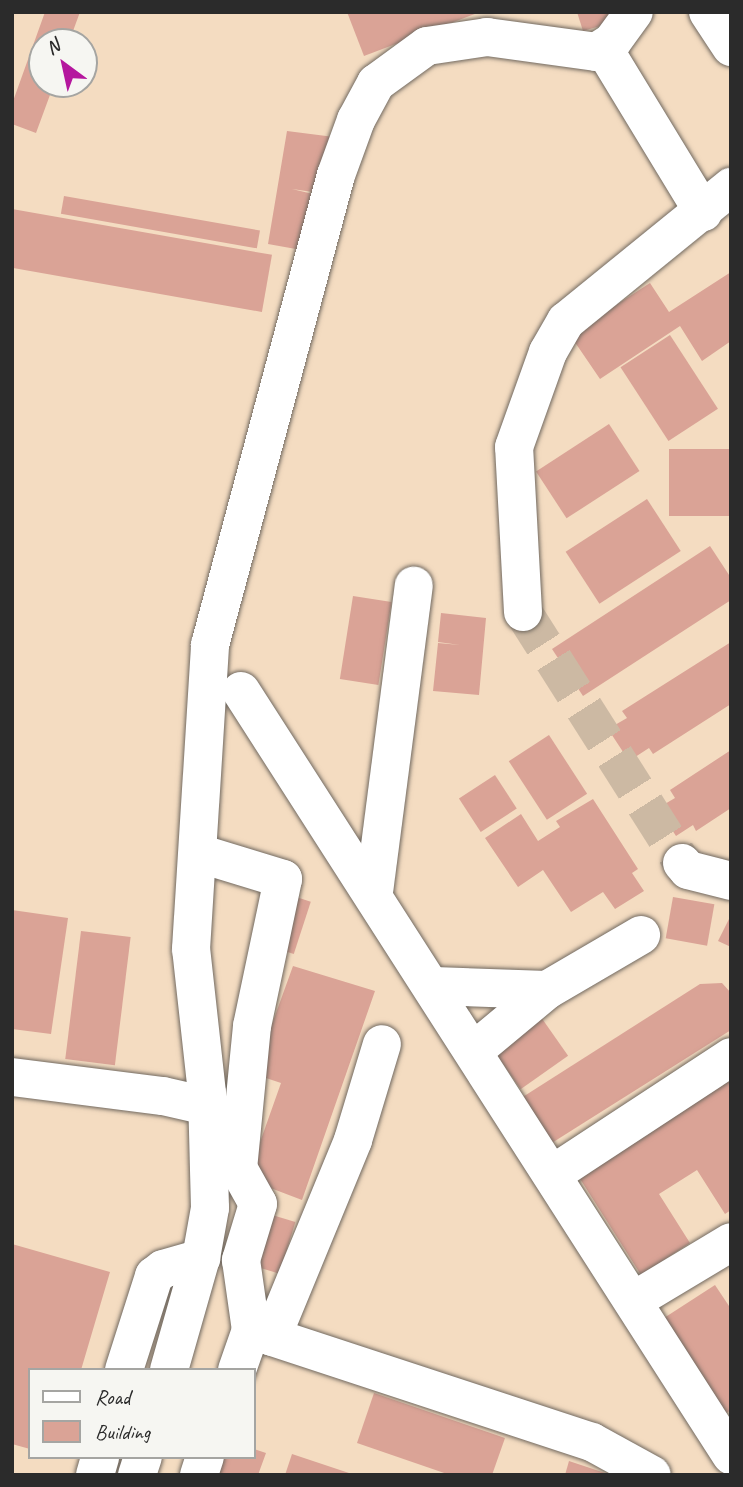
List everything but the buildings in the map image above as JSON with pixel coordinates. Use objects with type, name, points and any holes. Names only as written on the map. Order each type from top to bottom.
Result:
[{"type":"street","points":[[170,1368],[201,1258],[210,1208],[206,1106],[191,949],[210,645],[276,386],[356,120],[376,83],[427,46],[487,37],[584,54],[604,49],[634,12]]},
{"type":"street","points":[[708,12],[731,47]]},
{"type":"street","points":[[523,611],[514,447],[548,352],[566,321],[717,200],[604,49]]},
{"type":"street","points":[[374,892],[414,586]]},
{"type":"street","points":[[241,691],[374,892],[729,1448]]},
{"type":"street","points":[[198,853],[283,879],[252,1026],[238,1168],[258,1203],[241,1260],[261,1334]]},
{"type":"street","points":[[682,863],[688,870],[731,881]]},
{"type":"street","points":[[475,1050],[547,990],[641,935]]},
{"type":"street","points":[[434,986],[547,990]]},
{"type":"street","points":[[238,1368],[261,1334],[353,1140],[382,1045]]},
{"type":"street","points":[[553,1174],[731,1056]]},
{"type":"street","points":[[12,1077],[163,1096],[206,1106]]},
{"type":"street","points":[[633,1301],[731,1242]]},
{"type":"street","points":[[125,1368],[154,1276],[163,1269],[201,1258]]},
{"type":"street","points":[[261,1334],[592,1442],[652,1475]]},
{"type":"tunnel","points":[[523,612],[682,863]]}]
